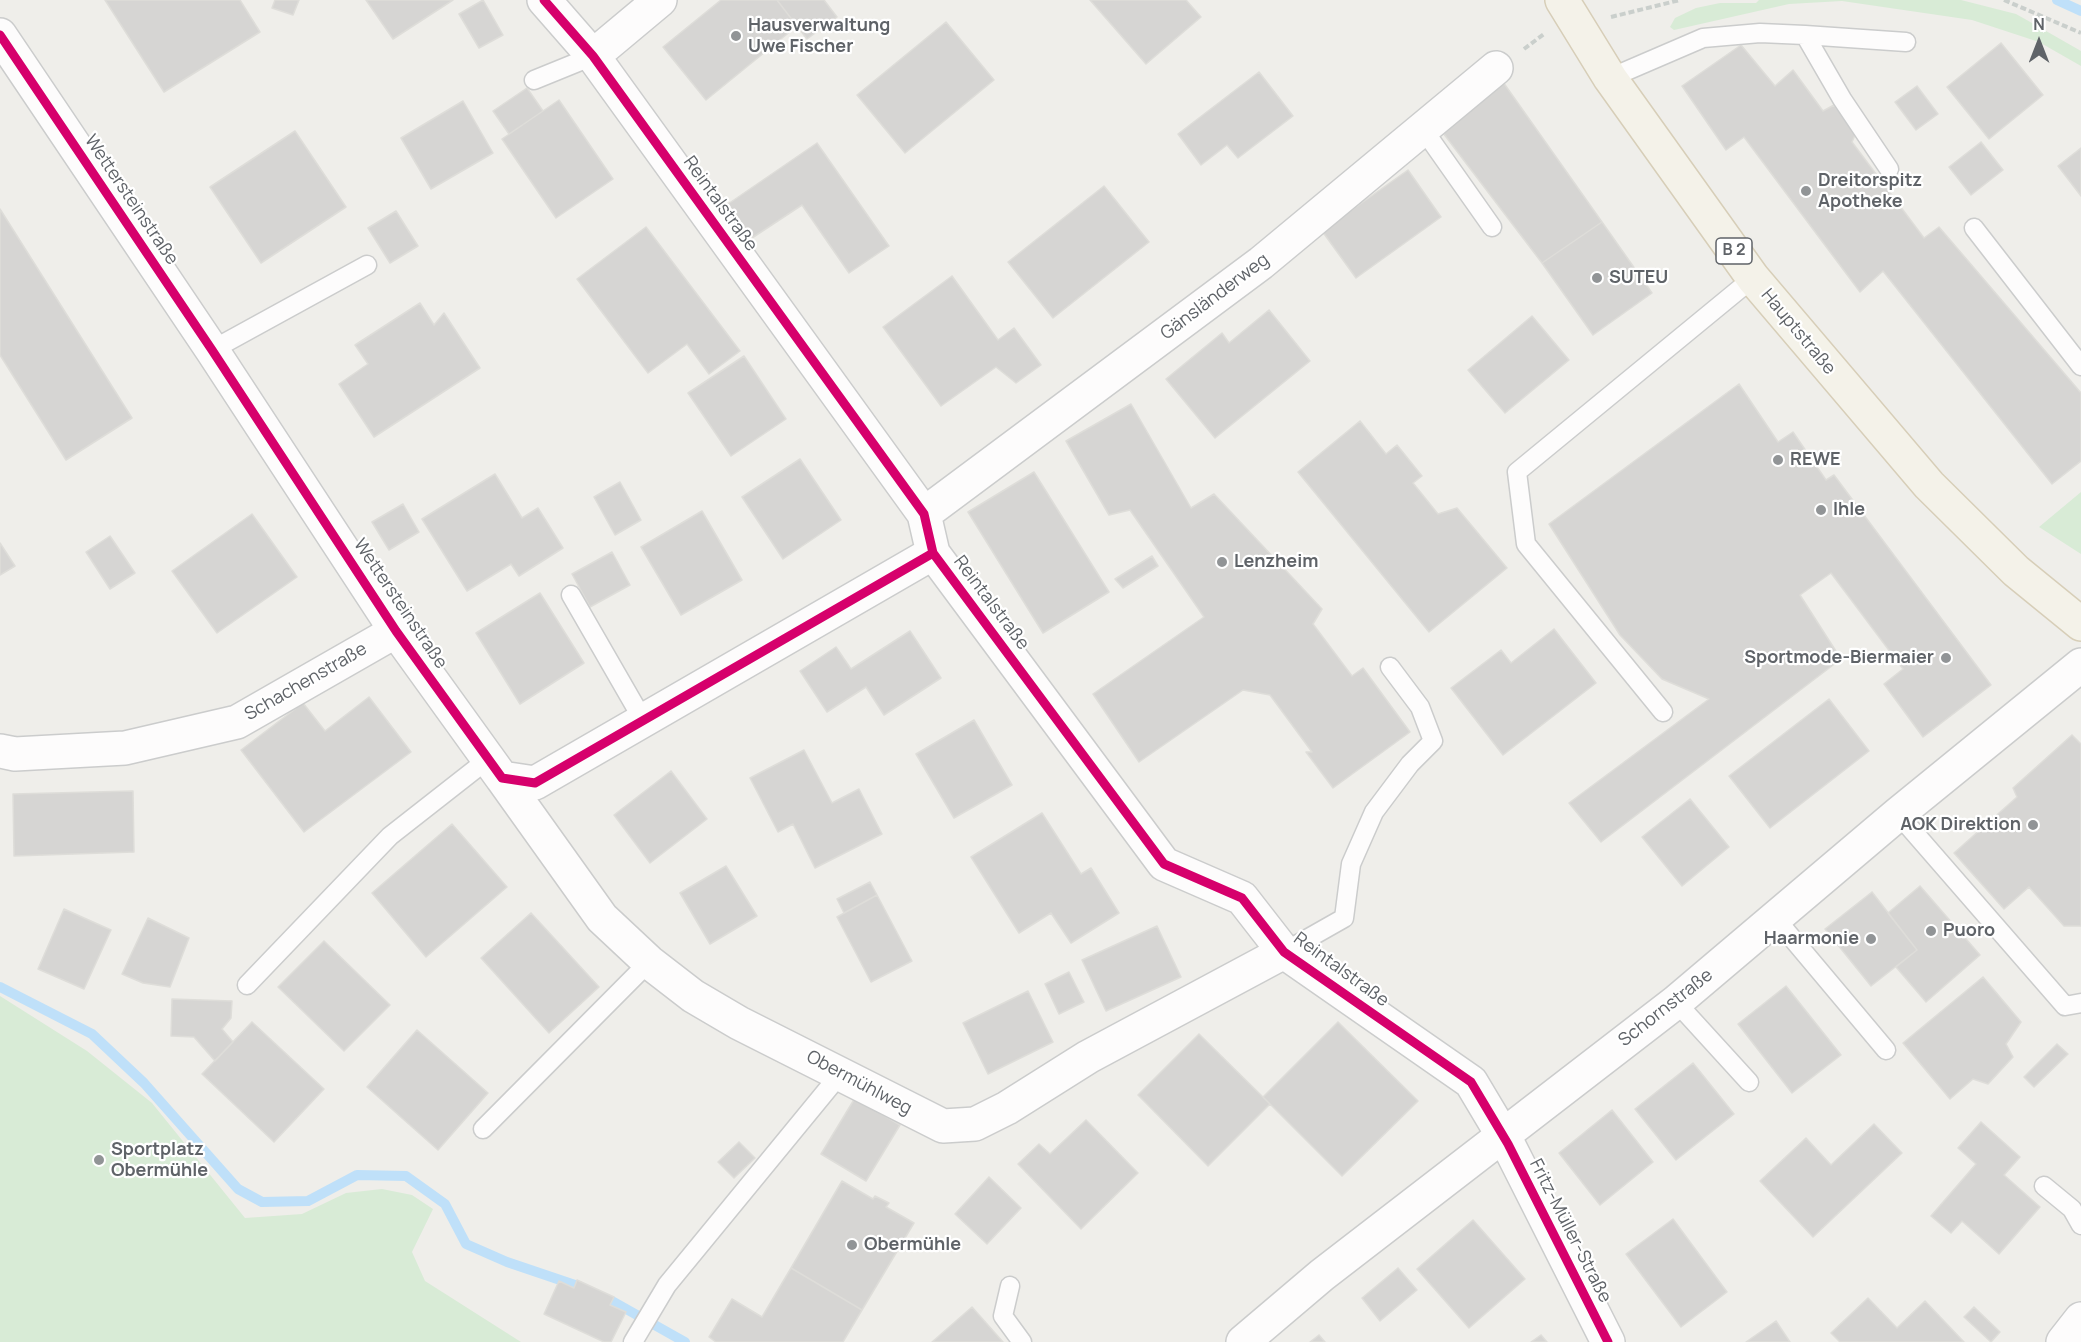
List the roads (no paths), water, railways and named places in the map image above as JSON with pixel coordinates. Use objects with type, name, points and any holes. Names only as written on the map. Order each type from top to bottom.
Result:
[{"type":"main road","name":"Hauptstraße","points":[[1570,14],[1610,78],[1753,278],[1929,485],[2016,571],[2081,624]]},
{"type":"street","name":"Reintalstraße","points":[[544,0],[593,56],[924,514],[933,553],[1164,864],[1242,898],[1284,952],[1471,1082],[1501,1135]]},
{"type":"street","points":[[593,56],[660,0]]},
{"type":"street","name":"Wettersteinstraße","points":[[0,35],[212,350],[396,631],[494,769]]},
{"type":"street","name":"Gänsländerweg","points":[[924,514],[1261,263],[1496,68]]},
{"type":"street","points":[[494,769],[535,783],[933,553]]},
{"type":"street","name":"Schachenstraße","points":[[0,751],[15,754],[125,748],[237,722],[396,631]]},
{"type":"street","name":"Schornstraße","points":[[1243,1342],[1322,1275],[1676,1002],[1898,814],[2081,665]]},
{"type":"street","name":"Obermühlweg","points":[[494,769],[602,918],[649,962],[712,1007],[842,1073],[890,1101],[943,1126],[975,1124],[1088,1057],[1284,952]]},
{"type":"street","name":"Fritz-Müller-Straße","points":[[1501,1135],[1608,1342]]},
{"type":"street","points":[[2063,1342],[2081,1319]]},
{"type":"lane","points":[[1610,78],[1703,38],[1760,33],[1906,42]]},
{"type":"lane","points":[[1804,35],[1842,99],[1889,169]]},
{"type":"lane","points":[[534,80],[593,56]]},
{"type":"lane","points":[[1423,129],[1492,227]]},
{"type":"lane","points":[[1974,228],[2081,366]]},
{"type":"lane","points":[[212,350],[367,265]]},
{"type":"lane","points":[[1664,712],[1526,544],[1517,472],[1753,278]]},
{"type":"lane","points":[[571,595],[643,720]]},
{"type":"lane","points":[[1284,952],[1344,918],[1351,864],[1374,812],[1410,764],[1433,741],[1420,707],[1390,667]]},
{"type":"lane","points":[[247,985],[390,836],[494,769]]},
{"type":"lane","points":[[1898,814],[2065,1006],[2081,1002]]},
{"type":"lane","points":[[1776,919],[1886,1050]]},
{"type":"lane","points":[[483,1129],[649,962]]},
{"type":"lane","points":[[1676,1002],[1749,1082]]},
{"type":"lane","points":[[634,1341],[667,1285],[842,1073]]},
{"type":"lane","points":[[2044,1186],[2072,1209],[2081,1225]]},
{"type":"lane","points":[[1010,1287],[1004,1316],[1022,1342]]},
{"type":"waterway","points":[[2057,0],[2081,11]]},
{"type":"waterway","points":[[0,987],[92,1034],[144,1083],[238,1189],[262,1202],[308,1201],[357,1175],[406,1176],[445,1204],[466,1244],[507,1262],[575,1285]]},
{"type":"waterway","points":[[612,1301],[685,1342]]},
{"type":"place","name":"Hausverwaltung Uwe Fischer","points":[[736,36]]},
{"type":"place","name":"Dreitorspitz Apotheke","points":[[1806,191]]},
{"type":"place","name":"SUTEU","points":[[1597,278]]},
{"type":"place","name":"REWE","points":[[1778,460]]},
{"type":"place","name":"Ihle","points":[[1821,510]]},
{"type":"place","name":"Lenzheim","points":[[1222,562]]},
{"type":"place","name":"Sportmode-Biermaier","points":[[1946,658]]},
{"type":"place","name":"AOK Direktion","points":[[2033,825]]},
{"type":"place","name":"Puoro","points":[[1931,931]]},
{"type":"place","name":"Haarmonie","points":[[1871,939]]},
{"type":"place","name":"Sportplatz Obermühle","points":[[99,1160]]},
{"type":"place","name":"Obermühle","points":[[852,1245]]}]
